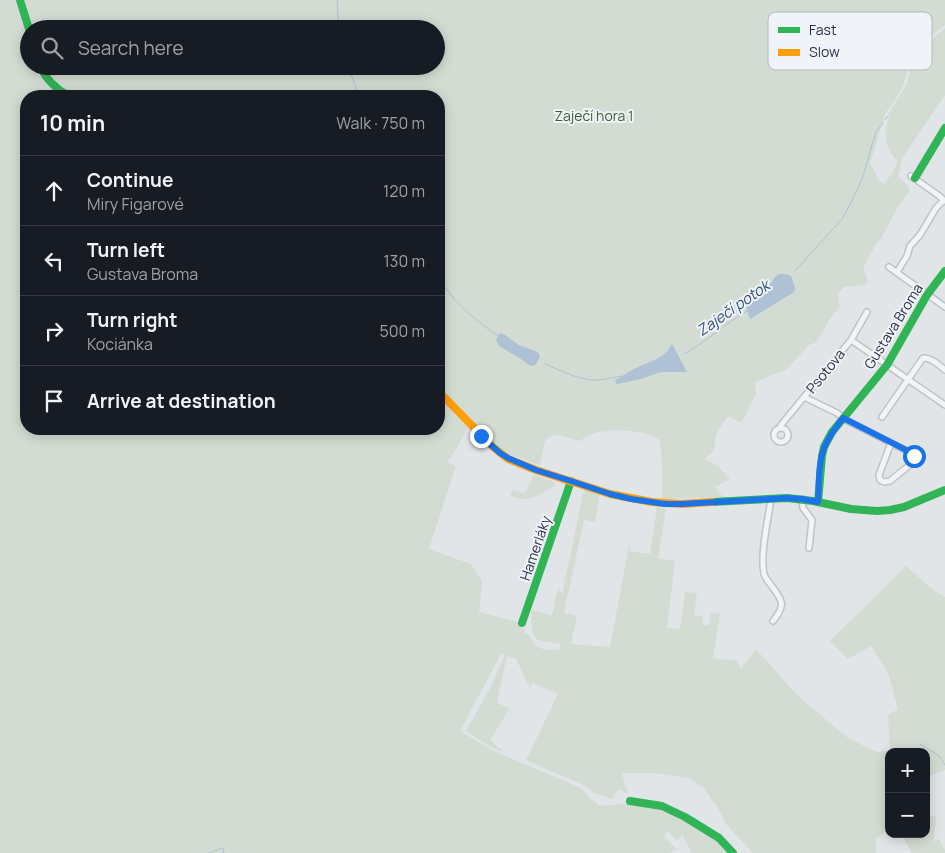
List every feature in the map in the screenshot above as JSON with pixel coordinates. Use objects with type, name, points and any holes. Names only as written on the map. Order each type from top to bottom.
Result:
[{"type":"street","points":[[20,0],[26,20]]},
{"type":"street","points":[[44,75],[59,90]]},
{"type":"street","points":[[897,272],[907,256],[910,246],[920,235],[936,208],[945,201],[913,177],[945,128]]},
{"type":"street","points":[[889,267],[945,306]]},
{"type":"street","name":"Gustava Broma","points":[[818,502],[820,467],[824,447],[832,432],[887,365],[927,295],[945,271]]},
{"type":"street","name":"Psotova","points":[[781,428],[781,425],[851,340],[867,312]]},
{"type":"street","points":[[851,340],[945,406]]},
{"type":"street","points":[[882,417],[923,358],[926,357],[945,370]]},
{"type":"street","points":[[804,397],[912,453],[914,461],[890,481],[884,482],[879,479],[879,475],[891,443]]},
{"type":"street","points":[[445,398],[500,453],[508,458],[536,470],[631,499],[665,504],[802,499],[876,511],[891,510],[945,490]]},
{"type":"street","name":"Hamerláky","points":[[522,623],[571,481]]},
{"type":"street","points":[[771,499],[764,544],[764,574],[779,595],[782,607],[773,621]]},
{"type":"street","points":[[802,499],[803,508],[812,520],[808,548]]},
{"type":"street","points":[[630,801],[662,806],[685,817],[719,838],[733,853]]},
{"type":"green space","points":[[0,0],[15,0],[23,20],[20,20],[20,75],[40,75],[53,90],[20,90],[20,435],[445,435],[445,404],[468,428],[447,462],[456,466],[429,549],[471,564],[482,581],[479,612],[518,622],[525,629],[524,632],[527,633],[537,646],[549,650],[560,649],[561,644],[537,640],[532,633],[531,610],[552,615],[559,584],[559,591],[562,592],[562,595],[583,493],[585,494],[584,489],[600,494],[595,522],[584,520],[564,613],[577,616],[571,644],[610,647],[629,545],[629,551],[650,554],[657,506],[666,509],[658,558],[675,561],[667,628],[680,629],[685,592],[697,593],[694,615],[703,617],[702,625],[709,625],[711,613],[720,614],[713,658],[737,661],[741,669],[756,649],[797,695],[848,738],[877,752],[885,751],[885,832],[876,839],[876,853],[753,853],[726,824],[718,808],[703,787],[688,778],[653,773],[622,773],[629,794],[618,789],[612,799],[594,793],[588,787],[526,760],[558,694],[532,683],[530,688],[516,659],[507,656],[497,702],[509,709],[491,739],[496,746],[502,749],[501,751],[492,748],[466,731],[490,688],[505,655],[501,654],[460,731],[494,751],[581,788],[599,805],[645,805],[663,809],[711,835],[731,853],[692,853],[681,833],[682,837],[677,840],[668,831],[664,837],[677,849],[670,853],[0,853]]},
{"type":"green space","name":"Zaječí hora 1","points":[[24,0],[945,0],[945,25],[932,36],[932,12],[768,12],[768,70],[908,70],[903,86],[886,112],[870,163],[877,176],[876,179],[884,184],[898,162],[890,151],[886,140],[888,115],[906,85],[910,70],[932,70],[932,39],[945,28],[945,95],[901,160],[898,176],[909,187],[909,192],[899,205],[863,268],[868,281],[866,285],[844,287],[838,294],[839,308],[829,320],[818,340],[809,345],[786,370],[755,382],[756,395],[741,423],[728,416],[716,435],[715,449],[705,459],[718,466],[730,479],[715,487],[723,497],[668,499],[662,498],[660,441],[655,437],[639,432],[610,431],[595,433],[577,441],[556,435],[545,441],[539,465],[507,454],[500,449],[445,394],[445,90],[68,90],[49,75],[445,75],[445,20],[30,20]]},
{"type":"green space","points":[[534,475],[554,482],[555,486],[539,495],[528,498],[522,499],[511,496],[513,490],[525,493]]},
{"type":"green space","points":[[906,566],[932,589],[945,597],[945,770],[930,776],[930,748],[890,748],[888,715],[898,709],[888,673],[871,646],[848,659],[830,641]]},
{"type":"green space","points":[[930,816],[936,817],[934,842],[939,839],[945,853],[911,853],[904,838],[930,838]]},
{"type":"water","points":[[779,274],[791,276],[795,288],[794,292],[750,319],[746,305],[766,291],[774,278]]},
{"type":"water","points":[[501,333],[519,345],[538,352],[540,357],[536,364],[529,365],[499,346],[496,340]]},
{"type":"water","points":[[672,344],[687,372],[661,372],[617,384],[615,380],[660,357]]},
{"type":"waterway","points":[[337,0],[338,20]]},
{"type":"waterway","name":"Zaječí potok","points":[[351,75],[357,90]]},
{"type":"waterway","name":"Zaječí potok","points":[[885,120],[888,116]]},
{"type":"waterway","name":"Zaječí potok","points":[[795,271],[842,219],[862,179],[876,132],[883,123]]},
{"type":"waterway","name":"Zaječí potok","points":[[445,287],[465,310],[498,336]]},
{"type":"waterway","name":"Zaječí potok","points":[[684,354],[747,311]]},
{"type":"waterway","name":"Zaječí potok","points":[[545,364],[573,376],[591,380],[623,376]]},
{"type":"waterway","points":[[920,744],[939,756],[945,765]]},
{"type":"waterway","points":[[208,853],[223,848],[224,853]]},
{"type":"traffic: fast","points":[[20,0],[26,20]]},
{"type":"traffic: fast","points":[[44,75],[60,90]]},
{"type":"traffic: fast","points":[[915,178],[945,128]]},
{"type":"traffic: fast","points":[[818,502],[822,456],[824,447],[832,432],[887,365],[927,295],[945,271]]},
{"type":"traffic: fast","points":[[522,623],[571,481]]},
{"type":"traffic: fast","points":[[712,502],[787,498],[851,509],[877,511],[904,507],[945,490]]},
{"type":"traffic: fast","points":[[630,801],[662,806],[685,817],[719,838],[733,853]]},
{"type":"traffic: slow","points":[[445,398],[493,447],[508,459],[536,470],[610,494],[652,502],[682,504],[712,502]]},
{"type":"route","points":[[481,436],[508,458],[536,470],[610,494],[665,504],[787,498],[818,502],[820,467],[824,447],[832,432],[843,418],[912,453],[914,456]]}]
